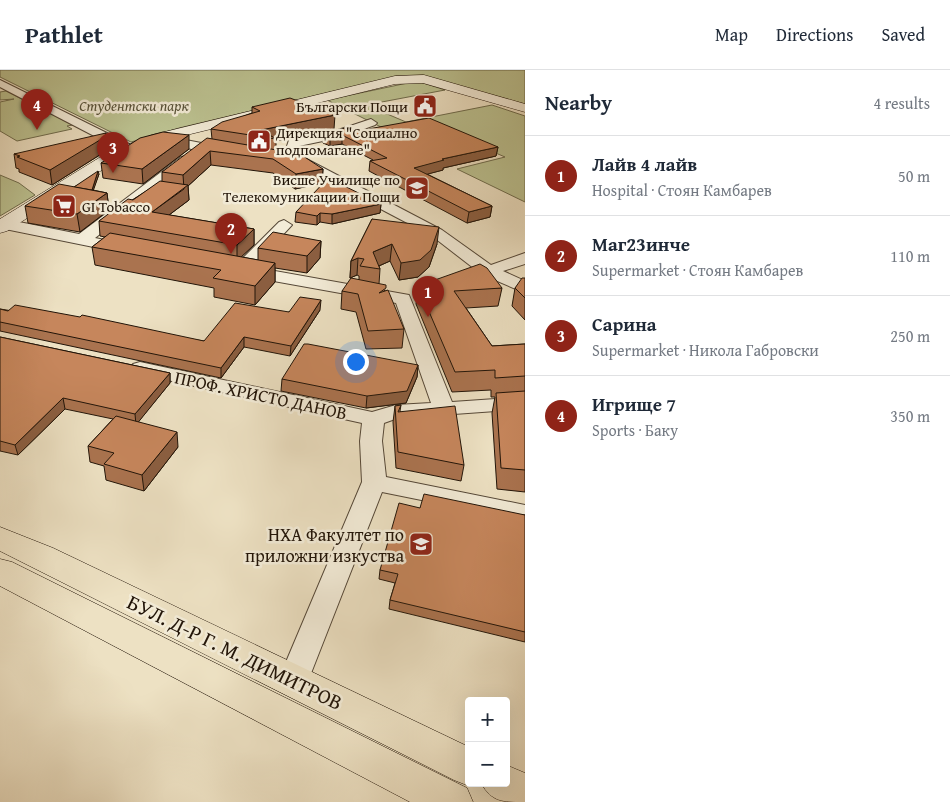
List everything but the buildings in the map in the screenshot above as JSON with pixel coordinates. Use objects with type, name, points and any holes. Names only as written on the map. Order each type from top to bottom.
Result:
[{"type":"main road","name":"БУЛ. Д-Р Г. М. ДИМИТРОВ","points":[[0,538],[41,556],[465,765]]},
{"type":"main road","name":"БУЛ. Д-Р Г. М. ДИМИТРОВ","points":[[0,571],[452,802]]},
{"type":"main road","points":[[510,787],[525,794]]},
{"type":"street","points":[[2,226],[89,170],[128,149],[157,138],[407,78],[429,80],[525,108]]},
{"type":"street","points":[[3,87],[128,149]]},
{"type":"street","points":[[371,123],[338,134],[293,143],[290,155],[436,233],[490,271],[515,285],[525,288]]},
{"type":"street","points":[[157,138],[240,154]]},
{"type":"street","points":[[82,240],[202,148]]},
{"type":"street","points":[[277,159],[305,164]]},
{"type":"street","points":[[284,225],[233,268],[403,299],[421,293]]},
{"type":"street","points":[[2,226],[140,251]]},
{"type":"street","points":[[465,278],[525,258]]},
{"type":"street","points":[[403,299],[444,408]]},
{"type":"street","name":"ПРОФ. ХРИСТО ДАНОВ","points":[[122,364],[373,419],[396,412],[525,402]]},
{"type":"street","points":[[293,681],[374,482],[371,441],[373,419]]},
{"type":"street","points":[[374,482],[525,512]]},
{"type":"green space","name":"Студентски парк","points":[[0,70],[525,70],[525,104],[426,77],[394,77],[179,128],[131,142],[0,77]]},
{"type":"green space","points":[[417,81],[445,90],[366,105],[406,122],[492,105],[525,116],[525,202],[457,169],[505,157],[431,125],[391,132],[327,100]]},
{"type":"green space","points":[[6,91],[73,125],[67,126],[72,129],[17,141],[0,131],[0,102],[14,99],[0,100],[0,92]]},
{"type":"green space","points":[[0,175],[19,183],[35,195],[0,216]]},
{"type":"place","name":"Български Пощи","points":[[425,106]]},
{"type":"place","name":"Игрище 7","points":[[37,130]]},
{"type":"place","name":"Дирекция \"Социално подпомагане\"","points":[[259,141]]},
{"type":"place","name":"Сарина","points":[[113,173]]},
{"type":"place","name":"Висше Училище по Телекомуникации и Пощи","points":[[417,188]]},
{"type":"place","name":"GI Tobacco","points":[[64,206]]},
{"type":"place","name":"Маг23инче","points":[[231,254]]},
{"type":"place","name":"Лайв 4 лайв","points":[[428,317]]},
{"type":"place","name":"НХА Факултет по приложни изкуства","points":[[421,544]]}]
